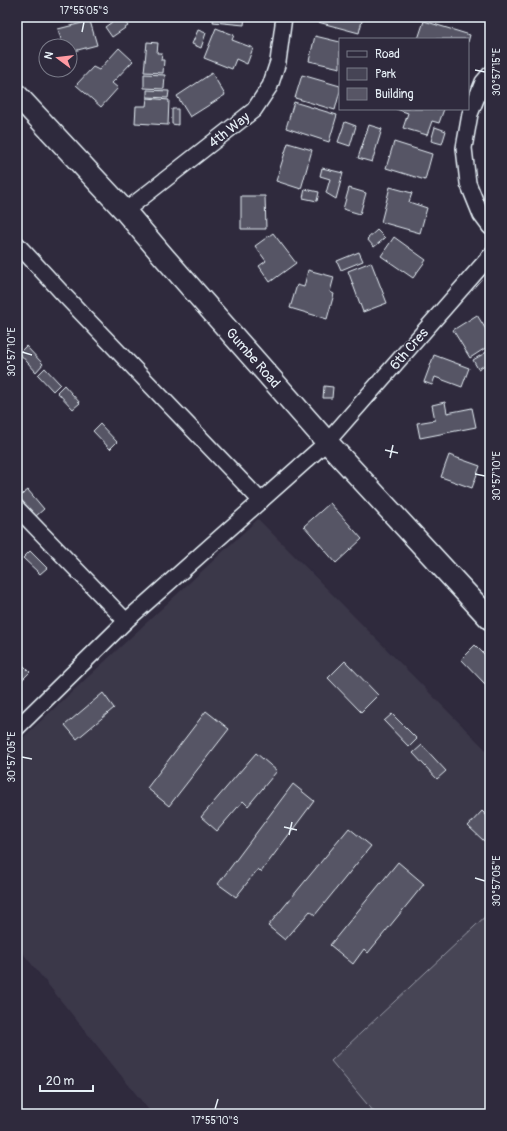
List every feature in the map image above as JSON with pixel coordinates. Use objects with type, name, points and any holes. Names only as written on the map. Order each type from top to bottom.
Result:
[{"type":"street","name":"4th Way","points":[[125,211],[254,110],[270,86],[278,62],[284,17]]},
{"type":"street","points":[[490,74],[483,82],[470,114],[464,148],[468,183],[481,215],[490,227]]},
{"type":"street","name":"Gumbe Road","points":[[17,95],[125,211],[327,442],[487,610]]},
{"type":"street","points":[[17,244],[261,501]]},
{"type":"street","name":"6th Cres","points":[[17,728],[126,621],[327,442],[490,256]]},
{"type":"street","points":[[17,508],[126,621]]},
{"type":"shaded area","points":[[258,519],[490,754],[490,1114],[152,1114],[17,946],[17,743]]},
{"type":"green space","points":[[490,912],[490,1114],[376,1114],[331,1061]]},
{"type":"building","points":[[119,17],[122,17],[128,26],[112,37],[105,27]]},
{"type":"building","points":[[214,17],[245,17],[244,25],[213,22]]},
{"type":"building","points":[[319,17],[363,17],[359,33],[318,22]]},
{"type":"building","points":[[90,21],[97,45],[78,50],[78,38],[61,38],[58,29]]},
{"type":"building","points":[[424,21],[470,35],[469,38],[418,38]]},
{"type":"building","points":[[216,28],[234,35],[232,40],[253,48],[247,64],[236,59],[232,69],[204,58]]},
{"type":"building","points":[[198,30],[206,33],[201,48],[192,44]]},
{"type":"building","points":[[315,36],[339,42],[339,68],[309,61]]},
{"type":"building","points":[[147,42],[158,43],[157,53],[162,53],[161,60],[164,60],[163,73],[144,72]]},
{"type":"building","points":[[119,48],[133,61],[112,83],[118,88],[101,107],[76,85],[93,67],[99,70]]},
{"type":"building","points":[[212,73],[225,95],[190,117],[177,96]]},
{"type":"building","points":[[144,74],[165,75],[164,89],[144,88]]},
{"type":"building","points":[[302,75],[339,86],[339,95],[335,110],[295,98]]},
{"type":"building","points":[[147,90],[169,91],[168,98],[147,97]]},
{"type":"building","points":[[147,98],[169,100],[168,125],[135,123],[136,106],[146,106]]},
{"type":"building","points":[[294,102],[337,115],[329,142],[286,128]]},
{"type":"building","points":[[172,109],[178,109],[178,125],[172,124]]},
{"type":"building","points":[[399,110],[444,110],[439,123],[432,121],[427,135],[403,128],[408,113]]},
{"type":"building","points":[[345,122],[356,126],[350,146],[338,142]]},
{"type":"building","points":[[369,125],[382,129],[372,162],[358,158]]},
{"type":"building","points":[[435,127],[446,131],[442,144],[431,141]]},
{"type":"building","points":[[394,142],[432,154],[425,180],[386,168]]},
{"type":"building","points":[[288,143],[312,150],[301,189],[276,181]]},
{"type":"building","points":[[322,168],[343,173],[336,199],[326,193],[330,179],[320,176]]},
{"type":"building","points":[[390,187],[412,193],[409,202],[427,208],[420,233],[381,222]]},
{"type":"building","points":[[349,188],[366,193],[360,214],[343,209]]},
{"type":"building","points":[[305,189],[319,192],[317,201],[303,198]]},
{"type":"building","points":[[241,196],[265,196],[266,229],[241,229]]},
{"type":"building","points":[[377,230],[385,238],[374,247],[367,239]]},
{"type":"building","points":[[273,233],[296,263],[270,282],[259,266],[266,261],[255,246]]},
{"type":"building","points":[[394,237],[426,260],[413,278],[381,256]]},
{"type":"building","points":[[359,252],[363,261],[341,270],[337,261]]},
{"type":"building","points":[[371,262],[387,303],[363,312],[348,271]]},
{"type":"building","points":[[308,270],[334,277],[330,292],[334,294],[327,319],[290,308],[297,285],[304,287]]},
{"type":"building","points":[[477,315],[490,336],[490,345],[470,358],[453,330]]},
{"type":"building","points":[[26,346],[43,364],[36,372],[19,353]]},
{"type":"building","points":[[490,350],[490,362],[478,369],[473,360]]},
{"type":"building","points":[[434,355],[469,368],[462,387],[435,377],[432,385],[424,382]]},
{"type":"building","points":[[45,368],[60,384],[53,391],[38,375]]},
{"type":"building","points":[[64,385],[80,403],[73,409],[57,392]]},
{"type":"building","points":[[324,386],[333,387],[332,398],[323,398]]},
{"type":"building","points":[[445,402],[447,413],[472,408],[476,427],[420,438],[417,423],[435,420],[432,405]]},
{"type":"building","points":[[100,424],[117,442],[110,449],[93,431]]},
{"type":"building","points":[[449,455],[480,466],[472,488],[441,477]]},
{"type":"building","points":[[28,490],[44,509],[35,517],[19,497]]},
{"type":"building","points":[[330,503],[362,539],[336,563],[304,526]]},
{"type":"building","points":[[30,551],[47,568],[40,574],[23,558]]},
{"type":"building","points":[[475,645],[490,660],[490,679],[485,684],[461,659]]},
{"type":"building","points":[[345,661],[378,695],[361,712],[328,678]]},
{"type":"building","points":[[21,663],[30,672],[17,685],[17,667]]},
{"type":"building","points":[[103,693],[114,708],[77,739],[65,725]]},
{"type":"building","points":[[206,711],[229,729],[169,806],[147,788]]},
{"type":"building","points":[[392,714],[417,739],[409,747],[384,721]]},
{"type":"building","points":[[422,745],[446,771],[437,779],[413,753]]},
{"type":"building","points":[[256,753],[277,771],[248,806],[243,801],[217,831],[201,817]]},
{"type":"building","points":[[293,784],[314,801],[261,872],[258,869],[236,897],[218,884]]},
{"type":"building","points":[[482,811],[490,819],[490,835],[484,841],[468,826]]},
{"type":"building","points":[[349,828],[371,846],[315,915],[310,911],[285,940],[268,926]]},
{"type":"building","points":[[398,862],[424,884],[368,953],[364,949],[353,964],[330,945]]}]
